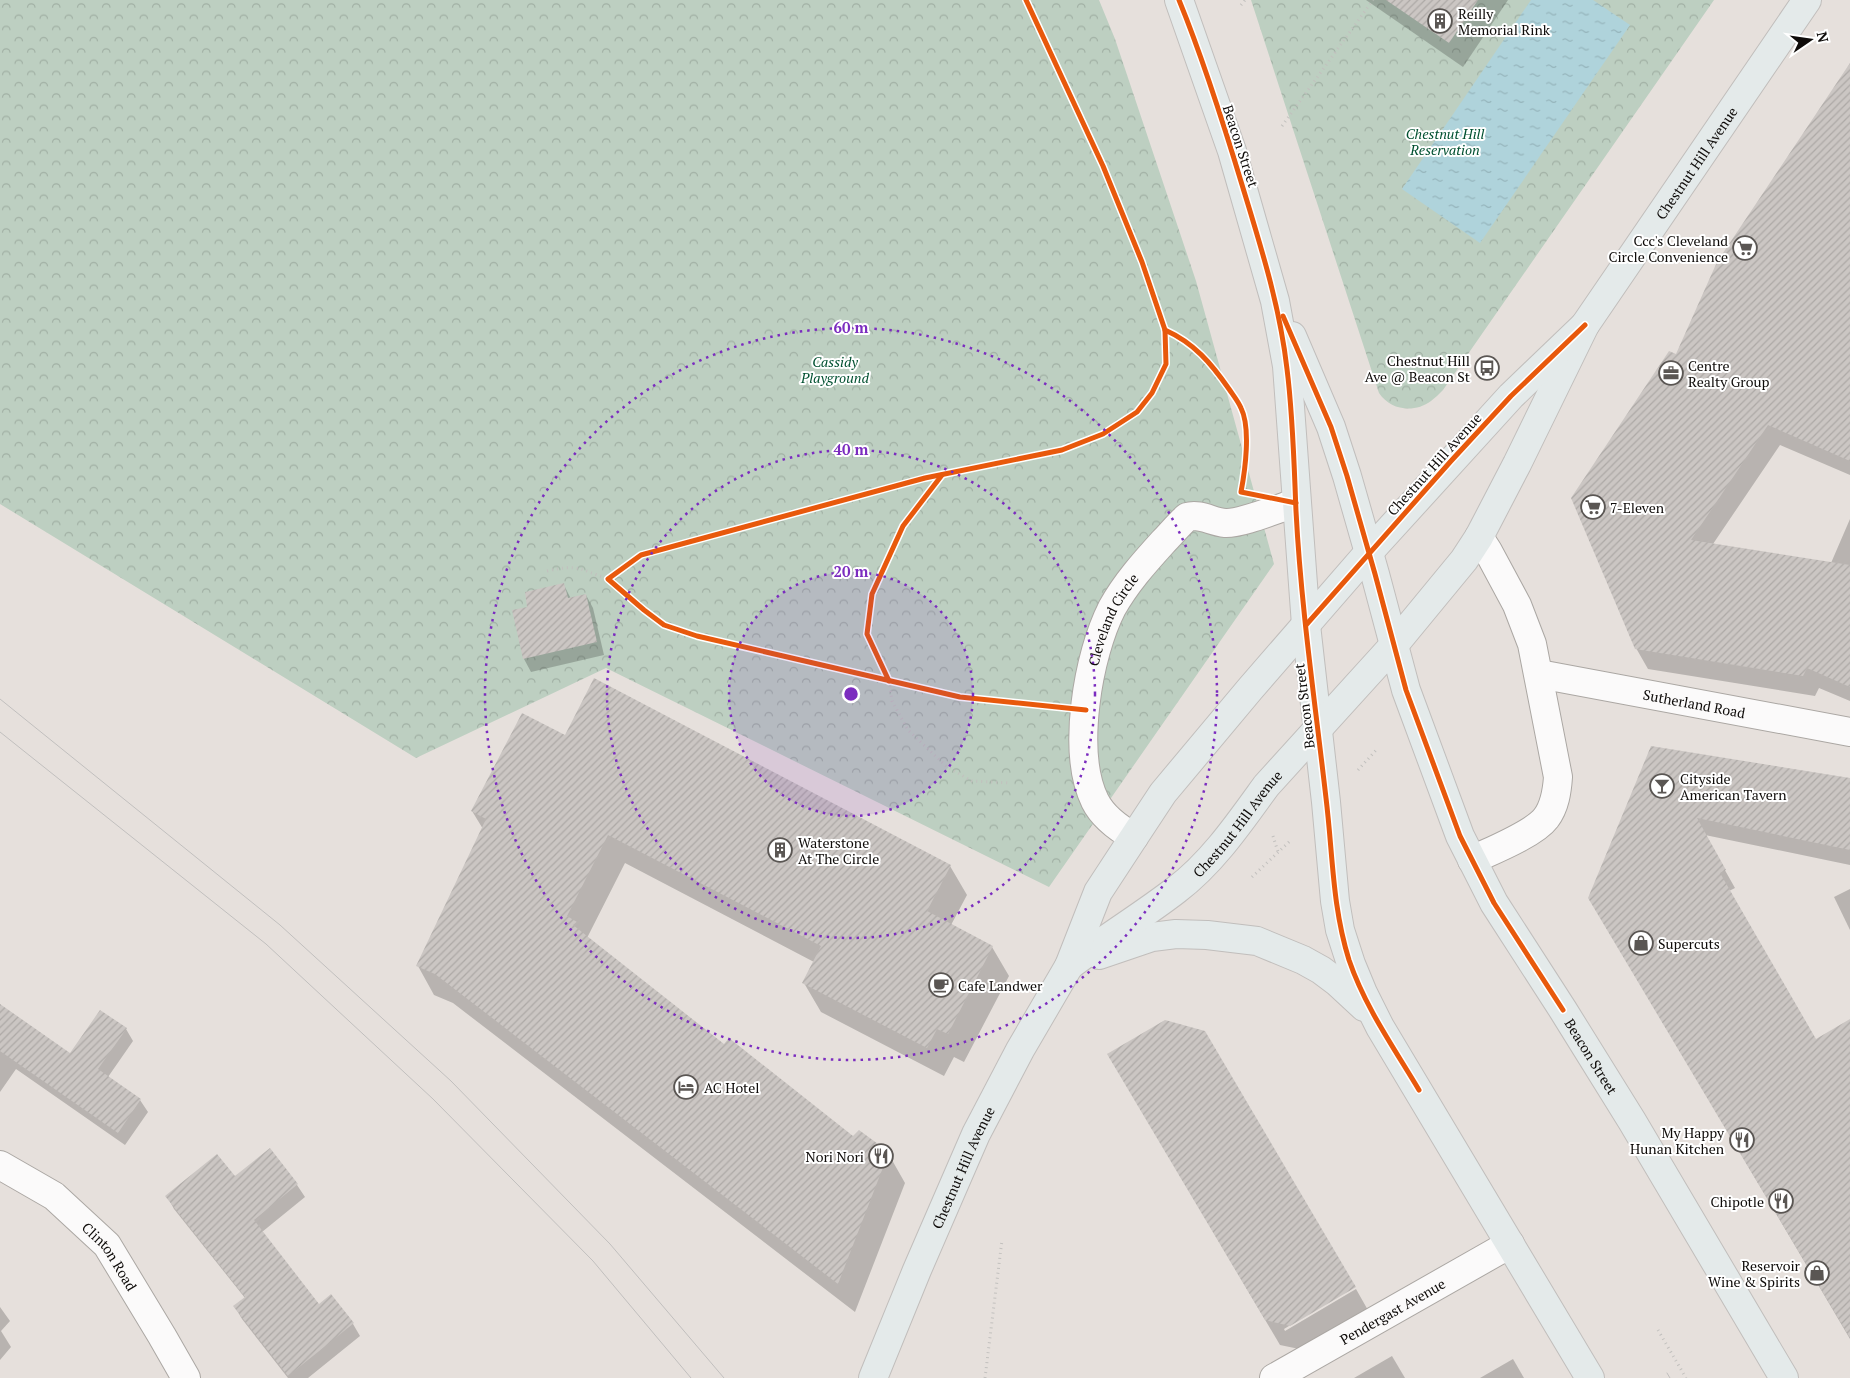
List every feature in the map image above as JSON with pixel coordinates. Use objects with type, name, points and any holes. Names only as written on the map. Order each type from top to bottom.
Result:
[{"type":"main road","name":"Beacon Street","points":[[1179,0],[1232,151],[1275,300],[1287,366],[1306,625],[1326,802],[1333,888],[1340,930],[1351,964],[1380,1027],[1590,1378]]},
{"type":"main road","name":"Chestnut Hill Avenue","points":[[1069,966],[1183,884],[1207,861],[1250,809],[1266,786],[1318,731],[1464,560],[1479,537],[1517,464],[1585,324],[1807,0]]},
{"type":"main road","name":"Beacon Street","points":[[1275,300],[1331,427],[1369,552],[1413,712],[1460,836],[1494,903],[1632,1121],[1784,1378]]},
{"type":"main road","name":"Chestnut Hill Avenue","points":[[873,1378],[976,1134],[1020,1050],[1069,966],[1098,892],[1163,793],[1369,552],[1505,403],[1585,324]]},
{"type":"main road","points":[[1069,966],[1152,937],[1176,934],[1207,935],[1257,941],[1322,970],[1353,996],[1380,1027]]},
{"type":"street","name":"Cleveland Circle","points":[[1134,836],[1120,829],[1106,817],[1096,802],[1085,766],[1084,743],[1090,680],[1098,644],[1112,610],[1129,580],[1187,517],[1194,515],[1226,523],[1246,519],[1296,503]]},
{"type":"street","points":[[1472,860],[1529,832],[1546,819],[1556,798],[1558,777],[1532,644],[1517,605],[1488,550],[1479,537]]},
{"type":"street","name":"Sutherland Road","points":[[1539,674],[1850,732]]},
{"type":"street","name":"Clinton Road","points":[[0,1165],[54,1196],[107,1245],[186,1378]]},
{"type":"street","name":"Pendergast Avenue","points":[[1274,1378],[1510,1244]]},
{"type":"path","points":[[1241,5],[1245,0]]},
{"type":"path","points":[[1282,126],[1373,0]]},
{"type":"path","points":[[547,571],[570,567],[583,569],[608,579],[614,584]]},
{"type":"path","points":[[608,579],[615,574]]},
{"type":"path","points":[[886,673],[892,701],[908,730],[947,767],[972,780],[1012,783]]},
{"type":"path","points":[[881,679],[898,683]]},
{"type":"path","points":[[1354,774],[1378,748]]},
{"type":"path","points":[[1270,831],[1278,852]]},
{"type":"path","points":[[1252,877],[1290,841]]},
{"type":"path","points":[[985,1378],[1002,1240]]},
{"type":"path","points":[[1658,1330],[1686,1378]]},
{"type":"green space","name":"Cassidy Playground","points":[[0,0],[1099,0],[1115,39],[1196,281],[1274,564],[1049,887],[606,668],[416,758],[0,504]]},
{"type":"green space","name":"Chestnut Hill Reservation","points":[[1251,0],[1714,0],[1443,390],[1425,405],[1404,408],[1390,404],[1379,393]]},
{"type":"water","points":[[1531,0],[1593,0],[1630,25],[1480,243],[1402,189]]},
{"type":"building","name":"Reilly Memorial Rink","points":[[1386,0],[1478,0],[1449,43]]},
{"type":"building","points":[[1850,63],[1850,461],[1768,425],[1691,540],[1850,565],[1850,687],[1807,668],[1803,676],[1635,649],[1571,498],[1669,351],[1676,354],[1717,262]]},
{"type":"building","points":[[564,583],[568,598],[586,594],[597,642],[523,659],[512,610],[527,607],[525,592]]},
{"type":"building","points":[[594,678],[951,865],[927,911],[993,946],[948,1034],[937,1029],[927,1048],[802,983],[821,946],[608,835],[567,916],[577,922],[573,925],[724,1044],[729,1038],[853,1136],[859,1130],[889,1152],[838,1284],[435,974],[416,966],[486,819],[471,811],[522,713],[565,735]]},
{"type":"building","points":[[1651,746],[1850,778],[1850,850],[1697,818],[1726,870],[1720,873],[1816,1039],[1850,1019],[1850,1338],[1588,898]]},
{"type":"building","points":[[0,1004],[70,1053],[100,1010],[127,1028],[98,1069],[141,1099],[118,1133],[0,1051]]},
{"type":"building","points":[[1165,1020],[1205,1031],[1356,1287],[1290,1326],[1265,1320],[1107,1054]]},
{"type":"building","points":[[270,1148],[298,1184],[254,1220],[319,1304],[331,1294],[354,1323],[288,1376],[233,1306],[245,1297],[165,1196],[217,1154],[235,1176]]},
{"type":"tram line","points":[[0,699],[280,925],[451,1081],[610,1244],[724,1378]]},
{"type":"tram line","points":[[0,732],[266,944],[433,1099],[593,1261],[691,1378]]},
{"type":"tram line","points":[[1667,1373],[1670,1378]]},
{"type":"cycle path","points":[[1026,0],[1103,166],[1142,262],[1165,330],[1166,364],[1152,393],[1137,412],[1103,434],[1062,450],[925,478],[641,555],[608,579],[664,625],[697,636],[960,697],[1086,710]]},
{"type":"cycle path","points":[[1179,0],[1213,93],[1250,210],[1280,323],[1291,404],[1298,547],[1305,619],[1336,900],[1343,940],[1363,994],[1419,1090]]},
{"type":"cycle path","points":[[1283,316],[1331,427],[1375,574],[1406,690],[1460,836],[1494,903],[1563,1010]]},
{"type":"cycle path","points":[[1306,625],[1511,396],[1585,325]]},
{"type":"cycle path","points":[[1165,330],[1185,341],[1208,362],[1241,408],[1246,427],[1245,461],[1241,492],[1296,503]]},
{"type":"cycle path","points":[[889,681],[867,634],[872,594],[903,526],[942,475]]},
{"type":"place","name":"Reilly Memorial Rink","points":[[1440,21]]},
{"type":"place","name":"Ccc's Cleveland Circle Convenience","points":[[1745,248]]},
{"type":"place","name":"Chestnut Hill Ave @ Beacon St","points":[[1487,368]]},
{"type":"place","name":"Centre Realty Group","points":[[1671,373]]},
{"type":"place","name":"7-Eleven","points":[[1593,507]]},
{"type":"place","name":"Cityside American Tavern","points":[[1662,786]]},
{"type":"place","name":"Waterstone At The Circle","points":[[780,850]]},
{"type":"place","name":"Supercuts","points":[[1641,943]]},
{"type":"place","name":"Cafe Landwer","points":[[941,985]]},
{"type":"place","name":"AC Hotel","points":[[686,1087]]},
{"type":"place","name":"My Happy Hunan Kitchen","points":[[1742,1140]]},
{"type":"place","name":"Nori Nori","points":[[881,1156]]},
{"type":"place","name":"Chipotle","points":[[1781,1201]]},
{"type":"place","name":"Reservoir Wine & Spirits","points":[[1817,1273]]}]
